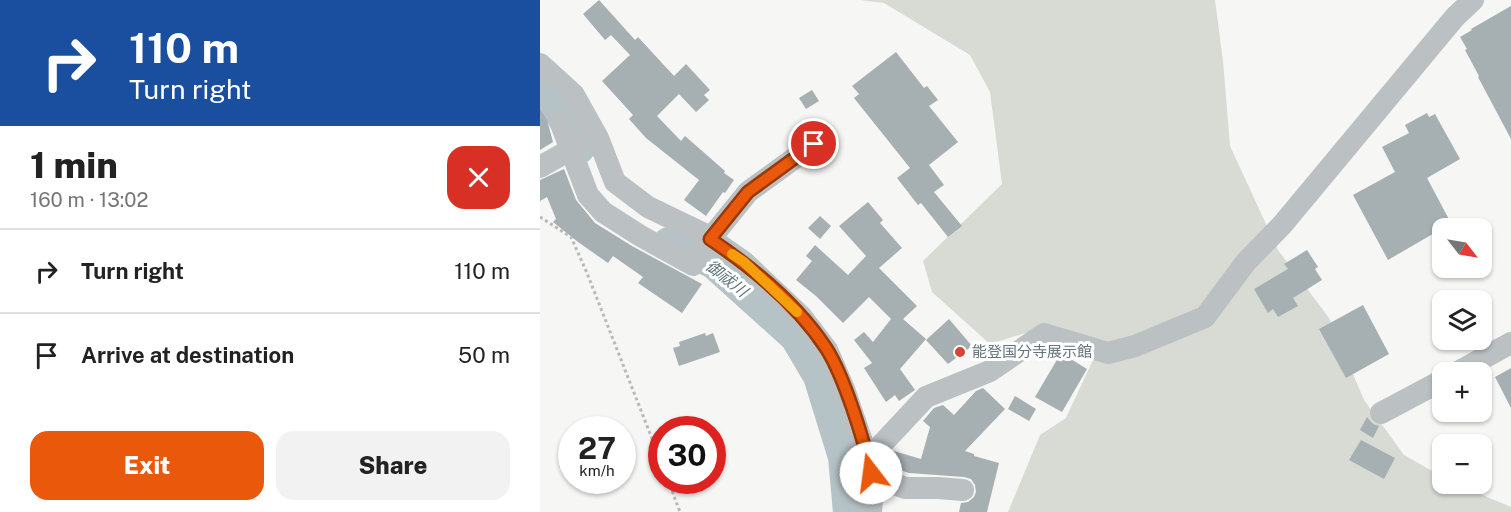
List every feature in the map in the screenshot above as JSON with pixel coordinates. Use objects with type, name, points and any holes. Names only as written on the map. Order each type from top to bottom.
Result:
[{"type":"street","points":[[868,459],[926,397],[990,371],[1044,334],[1108,353],[1135,346],[1205,317],[1246,262],[1281,225],[1455,16],[1473,0]]},
{"type":"street","points":[[540,64],[574,95],[583,144],[588,195],[603,212],[693,265],[710,239],[748,192],[814,144]]},
{"type":"street","points":[[560,121],[615,182],[648,207],[710,239],[744,262],[801,316],[826,350],[844,389],[868,459],[873,487],[871,512]]},
{"type":"street","points":[[540,167],[583,144]]},
{"type":"street","points":[[1476,362],[1511,343]]},
{"type":"street","points":[[1381,413],[1432,386]]},
{"type":"street","points":[[868,459],[885,480],[905,488],[963,490]]},
{"type":"path","points":[[540,217],[571,237],[648,428]]},
{"type":"path","points":[[673,494],[680,512]]},
{"type":"shaded area","points":[[860,0],[1215,0],[1230,146],[1278,250],[1329,318],[1364,400],[1404,455],[1432,471],[1432,494],[1480,494],[1511,507],[1511,512],[1008,512],[1040,435],[1066,418],[1099,347],[1048,326],[990,344],[932,292],[923,261],[1002,184],[990,92],[970,55],[884,3]]},
{"type":"building","points":[[599,0],[635,40],[638,37],[674,76],[686,64],[710,90],[704,95],[709,100],[696,112],[679,94],[657,116],[681,141],[685,136],[734,180],[706,216],[684,200],[699,180],[646,138],[629,119],[633,115],[602,81],[630,55],[611,35],[605,40],[583,14]]},
{"type":"building","points":[[1511,6],[1511,139],[1460,37]]},
{"type":"building","points":[[896,52],[924,88],[927,86],[938,100],[929,106],[958,142],[929,165],[944,185],[934,192],[962,226],[948,237],[921,203],[918,205],[897,178],[910,168],[854,98],[859,94],[852,86]]},
{"type":"building","points":[[812,90],[819,101],[806,109],[799,98]]},
{"type":"building","points":[[540,109],[547,120],[553,142],[540,150]]},
{"type":"building","points":[[1427,113],[1429,117],[1435,114],[1460,159],[1427,178],[1448,218],[1432,218],[1432,234],[1388,260],[1353,195],[1395,172],[1382,147],[1409,133],[1405,125]]},
{"type":"building","points":[[564,169],[576,200],[595,223],[702,284],[682,313],[638,283],[643,277],[613,256],[608,263],[553,222],[556,219],[547,197],[540,201],[540,180]]},
{"type":"building","points":[[868,202],[883,220],[880,223],[902,248],[879,268],[917,306],[903,319],[926,339],[900,369],[915,390],[899,401],[895,395],[886,402],[864,368],[872,363],[854,340],[864,332],[873,342],[891,319],[869,297],[843,323],[796,280],[812,261],[806,256],[815,245],[848,275],[866,256],[839,226]]},
{"type":"building","points":[[820,216],[831,226],[820,239],[808,228]]},
{"type":"building","points":[[1307,250],[1318,267],[1315,269],[1322,280],[1293,298],[1298,306],[1278,317],[1273,309],[1268,313],[1254,289],[1288,269],[1284,264]]},
{"type":"building","points":[[1363,305],[1389,354],[1346,378],[1319,329]]},
{"type":"building","points":[[949,319],[972,346],[948,364],[926,340]]},
{"type":"building","points":[[705,333],[706,336],[713,333],[720,352],[679,366],[673,348],[680,346],[679,342]]},
{"type":"building","points":[[1061,353],[1087,369],[1062,412],[1035,397]]},
{"type":"building","points":[[1511,368],[1511,408],[1495,377]]},
{"type":"building","points":[[983,388],[1005,409],[965,451],[999,463],[987,512],[959,512],[961,503],[968,502],[976,492],[971,479],[909,473],[893,468],[888,462],[894,451],[921,459],[930,427],[923,421],[934,408],[943,405],[954,415],[976,391]]},
{"type":"building","points":[[1015,396],[1036,409],[1029,421],[1008,409]]},
{"type":"building","points":[[1367,417],[1373,424],[1379,426],[1373,438],[1360,430]]},
{"type":"building","points":[[1361,440],[1395,458],[1384,479],[1349,460]]},
{"type":"waterway","name":"御祓川","points":[[540,89],[572,131],[579,148]]},
{"type":"waterway","name":"御祓川","points":[[669,243],[714,263],[796,337],[819,376],[844,457],[849,512]]},
{"type":"slow traffic","points":[[732,254],[744,262],[797,312]]},
{"type":"place","name":"能登国分寺展示館","points":[[960,352]]},
{"type":"route","points":[[814,144],[748,192],[710,239],[744,262],[801,316],[826,350],[844,389],[871,473]]}]
